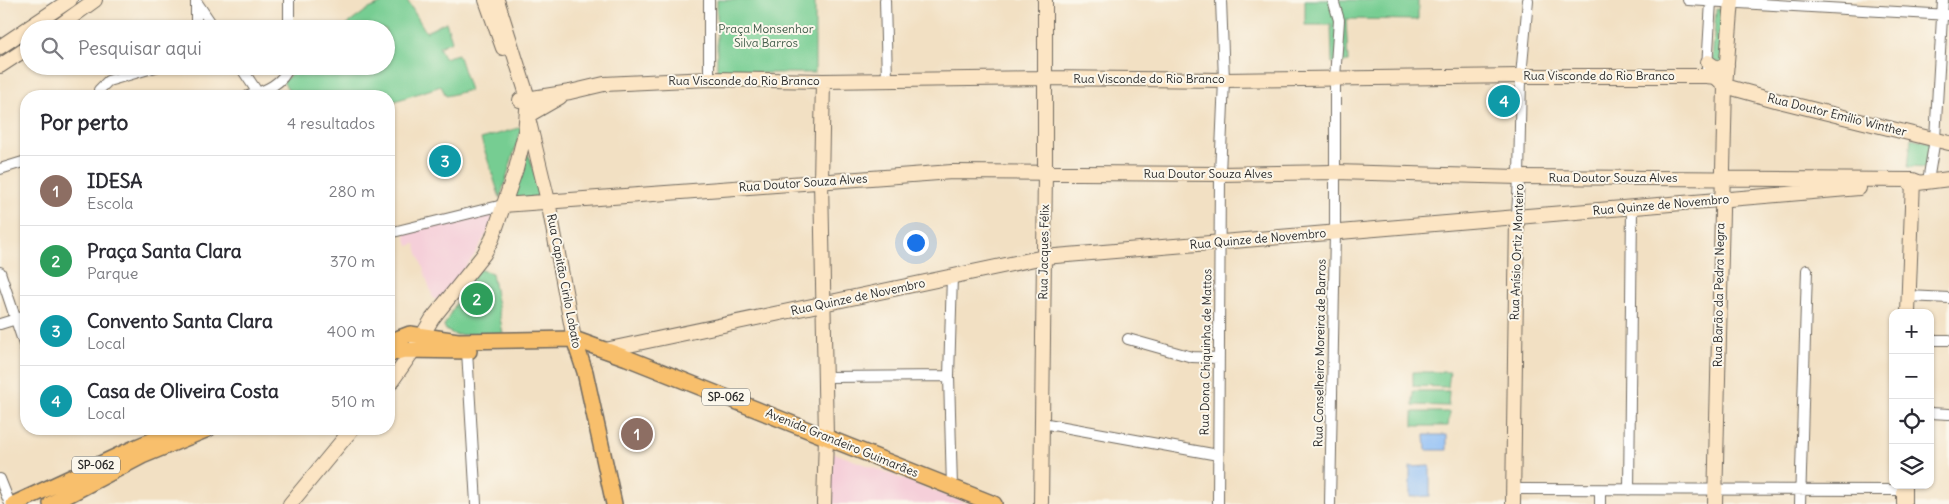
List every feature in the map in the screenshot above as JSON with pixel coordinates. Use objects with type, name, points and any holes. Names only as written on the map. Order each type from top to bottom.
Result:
[{"type":"main road","points":[[45,20],[70,0]]},
{"type":"main road","points":[[67,20],[95,0]]},
{"type":"main road","name":"Rua Jacques Félix","points":[[1041,504],[1045,0]]},
{"type":"main road","points":[[395,376],[413,351],[421,335],[484,254],[492,239],[521,150],[527,116],[524,99],[496,1]]},
{"type":"main road","name":"Rua Barão da Pedra Negra","points":[[1715,497],[1725,86],[1731,1]]},
{"type":"main road","points":[[46,20],[56,10]]},
{"type":"main road","points":[[0,47],[20,38]]},
{"type":"main road","points":[[0,66],[20,53]]},
{"type":"main road","points":[[1707,69],[1720,68],[1726,65]]},
{"type":"main road","name":"Rua Visconde do Rio Branco","points":[[524,99],[570,92],[604,84],[709,80],[823,82],[1045,78],[1224,80],[1521,76],[1707,69],[1725,86]]},
{"type":"main road","points":[[823,82],[821,181],[825,304],[826,437],[824,504]]},
{"type":"main road","name":"Rua Doutor Emílio Winther","points":[[1725,86],[1942,141]]},
{"type":"main road","name":"Rua Visconde do Rio Branco","points":[[527,116],[570,92]]},
{"type":"main road","name":"Rua Capitão Cirilo Lobato","points":[[527,116],[548,201],[575,344],[585,372],[614,504]]},
{"type":"main road","name":"Rua Doutor Souza Alves","points":[[503,205],[952,172],[1220,174],[1335,172],[1519,177],[1918,182]]},
{"type":"main road","points":[[1737,198],[1733,186],[1738,180]]},
{"type":"main road","name":"Rua Quinze de Novembro","points":[[421,335],[458,341],[575,344],[605,350],[1044,258],[1949,180]]},
{"type":"main road","points":[[1908,309],[1918,182]]},
{"type":"main road","name":"Rua Anísio Ortiz Monteiro","points":[[1513,504],[1517,216]]},
{"type":"main road","name":"SP-062","points":[[395,340],[410,334],[421,335]]},
{"type":"main road","name":"Rua Quinze de Novembro","points":[[413,351],[467,351],[575,344]]},
{"type":"main road","name":"SP-062","points":[[395,352],[404,350],[413,351]]},
{"type":"main road","name":"Avenida Grandeiro Guimarães","points":[[605,350],[994,504]]},
{"type":"main road","name":"SP-062","points":[[12,504],[167,435]]},
{"type":"main road","name":"SP-062","points":[[58,500],[142,456],[193,435]]},
{"type":"main road","points":[[290,504],[346,435]]},
{"type":"main road","points":[[58,500],[70,489],[70,485],[66,480]]},
{"type":"street","points":[[196,0],[196,20]]},
{"type":"street","points":[[196,0],[209,20]]},
{"type":"street","points":[[289,0],[289,20]]},
{"type":"street","points":[[709,0],[709,80]]},
{"type":"street","points":[[885,0],[887,80]]},
{"type":"street","name":"Rua Dona Chiquinha de Mattos","points":[[1218,504],[1220,174],[1224,80],[1221,0]]},
{"type":"street","name":"Rua Conselheiro Moreira de Barros","points":[[1330,504],[1335,78],[1340,20],[1332,0]]},
{"type":"street","name":"Rua Anísio Ortiz Monteiro","points":[[1517,216],[1521,76],[1528,0]]},
{"type":"street","points":[[1688,0],[1946,15]]},
{"type":"street","points":[[1918,182],[1942,141],[1946,15],[1943,0]]},
{"type":"street","points":[[1707,69],[1711,1]]},
{"type":"street","points":[[99,90],[108,80],[126,75]]},
{"type":"street","points":[[244,75],[251,90]]},
{"type":"street","points":[[263,90],[276,84],[284,75]]},
{"type":"street","points":[[0,169],[20,163]]},
{"type":"street","points":[[395,232],[503,205]]},
{"type":"street","points":[[1629,490],[1632,208]]},
{"type":"street","points":[[1800,504],[1807,270]]},
{"type":"street","points":[[0,272],[20,331]]},
{"type":"street","points":[[952,276],[949,376],[952,488]]},
{"type":"street","points":[[1908,296],[1949,298]]},
{"type":"street","points":[[0,324],[20,318]]},
{"type":"street","points":[[1128,339],[1192,357],[1218,358]]},
{"type":"street","points":[[1934,340],[1949,340]]},
{"type":"street","points":[[467,351],[476,504]]},
{"type":"street","points":[[825,377],[949,376]]},
{"type":"street","points":[[1934,413],[1949,414]]},
{"type":"street","points":[[1042,423],[1218,455]]},
{"type":"street","points":[[0,480],[12,504]]},
{"type":"street","points":[[1513,489],[1629,490],[1715,497],[1800,489],[1904,493]]},
{"type":"street","points":[[1600,490],[1600,504]]},
{"type":"shaded area","points":[[496,209],[490,228],[473,257],[439,301],[433,298],[415,244],[408,246],[404,231]]},
{"type":"shaded area","points":[[829,451],[969,504],[829,504]]},
{"type":"green space","points":[[388,0],[407,0],[426,32],[446,22],[452,41],[439,47],[444,58],[458,54],[470,90],[446,96],[441,86],[395,101],[395,90],[289,90],[283,82],[290,75],[395,75],[395,20],[353,20],[367,10]]},
{"type":"green space","name":"Praça Monsenhor Silva Barros","points":[[717,0],[815,0],[815,73],[717,73]]},
{"type":"green space","points":[[1305,0],[1418,0],[1418,20],[1346,19],[1348,62],[1332,63],[1331,25],[1305,25]]},
{"type":"green space","points":[[1716,9],[1728,10],[1725,63],[1712,62]]},
{"type":"green space","points":[[522,127],[500,198],[481,139]]},
{"type":"green space","points":[[1911,138],[1933,143],[1928,168],[1908,167]]},
{"type":"green space","points":[[528,153],[541,196],[511,201]]},
{"type":"green space","points":[[475,268],[492,273],[503,334],[455,335],[446,330],[444,326]]},
{"type":"green space","points":[[1413,372],[1450,372],[1448,387],[1413,386]]},
{"type":"green space","points":[[1413,391],[1449,391],[1448,406],[1413,405]]},
{"type":"green space","points":[[1413,412],[1450,412],[1448,426],[1413,426]]},
{"type":"water","points":[[1425,435],[1447,435],[1447,450],[1426,450]]},
{"type":"water","points":[[1430,466],[1430,496],[1410,497],[1410,467]]},
{"type":"place","name":"Casa de Oliveira Costa","points":[[1504,101]]},
{"type":"place","name":"Convento Santa Clara","points":[[445,161]]},
{"type":"place","name":"Praça Santa Clara","points":[[477,299]]},
{"type":"place","name":"IDESA","points":[[637,434]]}]
